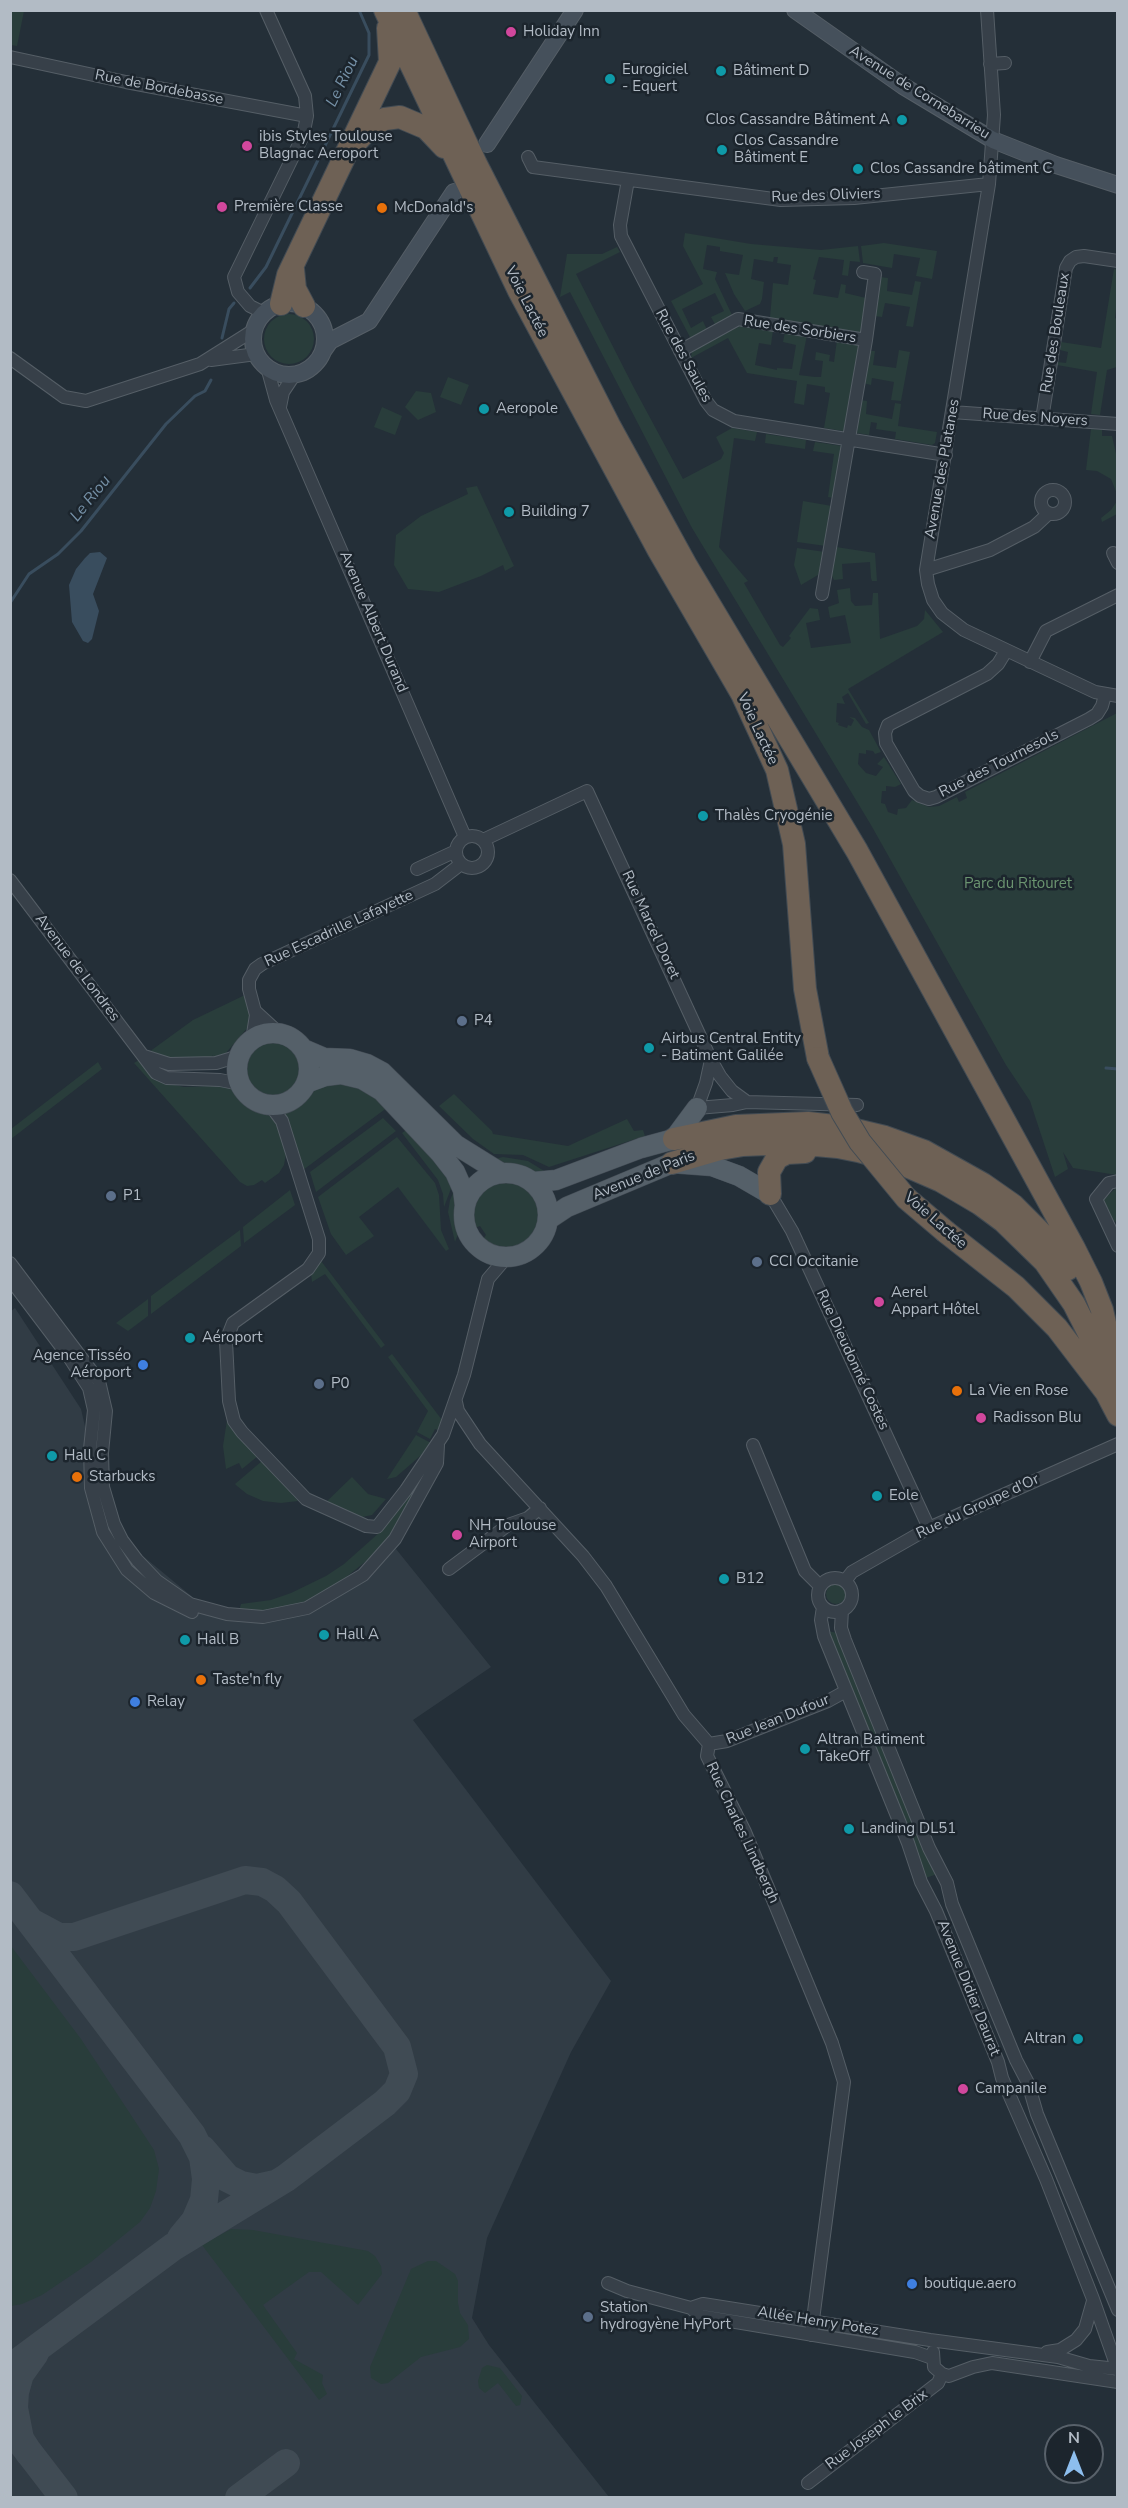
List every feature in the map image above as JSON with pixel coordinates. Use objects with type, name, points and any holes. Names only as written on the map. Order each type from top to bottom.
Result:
[{"type":"highway","name":"Voie Lactée","points":[[396,12],[421,47],[476,164],[609,425],[687,567],[862,861],[1074,1248],[1091,1282],[1102,1310],[1107,1332]]},
{"type":"highway","name":"Voie Lactée","points":[[396,12],[459,184],[596,436],[742,694],[777,771],[794,844],[805,989],[819,1058],[842,1112],[860,1142],[906,1198],[1016,1287],[1057,1328],[1106,1392],[1118,1415]]},
{"type":"highway","points":[[273,308],[390,62],[396,12]]},
{"type":"highway","points":[[345,159],[372,125],[386,119],[400,117],[426,128],[441,142],[459,184]]},
{"type":"highway","points":[[293,267],[294,284],[312,314]]},
{"type":"highway","name":"Avenue de Paris","points":[[674,1139],[736,1126],[808,1123],[843,1127],[874,1134],[924,1151],[983,1184],[1013,1205],[1042,1234],[1066,1266],[1107,1332]]},
{"type":"highway","name":"Avenue de Paris","points":[[672,1162],[720,1149],[759,1144],[816,1144],[858,1151],[895,1161],[941,1181],[980,1204],[1016,1232],[1045,1262],[1063,1287],[1114,1383]]},
{"type":"highway","points":[[770,1194],[769,1172],[777,1158],[797,1152],[858,1151]]},
{"type":"highway","points":[[1107,1332],[1118,1353]]},
{"type":"main road","points":[[303,1049],[309,1065],[306,1083],[295,1097],[270,1105],[252,1098],[240,1084],[237,1065],[239,1056],[252,1040],[265,1034],[280,1034],[289,1037],[303,1049],[324,1058],[358,1061],[382,1072],[456,1145],[501,1173],[519,1175],[534,1182],[547,1203],[549,1219],[544,1234],[534,1247],[520,1255],[506,1258],[494,1256],[476,1245],[465,1227],[463,1190],[455,1172],[382,1091],[362,1079],[341,1074],[306,1083]]},
{"type":"main road","points":[[674,1139],[697,1107]]},
{"type":"main road","name":"Avenue de Paris","points":[[534,1182],[556,1180],[641,1148],[674,1139]]},
{"type":"main road","points":[[672,1162],[712,1166],[738,1176],[770,1194]]},
{"type":"main road","name":"Avenue de Paris","points":[[549,1219],[567,1207],[672,1162]]},
{"type":"main road","points":[[465,1206],[474,1187],[482,1180],[501,1173]]},
{"type":"street","points":[[266,10],[305,96],[308,116],[303,136],[234,277],[238,292],[248,303],[312,314],[345,324],[360,319],[376,308]]},
{"type":"street","points":[[486,144],[575,10]]},
{"type":"street","name":"Avenue de Cornebarrieu","points":[[795,10],[890,77],[993,140],[1118,186]]},
{"type":"street","name":"Avenue des Platanes","points":[[987,10],[994,115],[989,184],[926,570],[933,600],[942,613],[964,630],[1030,662],[1111,695]]},
{"type":"street","name":"Rue de Bordebasse","points":[[10,57],[116,80],[308,116]]},
{"type":"street","points":[[990,64],[1005,63]]},
{"type":"street","name":"Rue des Oliviers","points":[[528,157],[533,167],[781,200],[854,198],[989,184]]},
{"type":"street","name":"Rue des Saules","points":[[628,180],[620,225],[621,236],[706,401],[713,410],[734,421],[946,455]]},
{"type":"street","points":[[254,330],[253,343],[261,361],[278,373],[295,374],[312,367],[330,341],[369,321],[459,184]]},
{"type":"street","name":"Rue des Bouleaux","points":[[1042,419],[1065,268],[1076,257],[1118,261]]},
{"type":"street","points":[[863,272],[875,274],[866,340]]},
{"type":"street","points":[[10,358],[64,398],[86,401],[209,360],[254,330],[273,308]]},
{"type":"street","points":[[312,314],[325,333],[323,351]]},
{"type":"street","name":"Rue des Sorbiers","points":[[680,351],[738,319],[866,340],[822,594]]},
{"type":"street","points":[[209,360],[261,361]]},
{"type":"street","name":"Avenue Albert Durand","points":[[261,361],[465,837]]},
{"type":"street","points":[[280,408],[282,392],[295,374]]},
{"type":"street","name":"Rue des Noyers","points":[[952,412],[1118,424]]},
{"type":"street","points":[[926,570],[990,550],[1034,527],[1048,514]]},
{"type":"street","points":[[1030,662],[1046,631],[1118,595]]},
{"type":"street","name":"Rue des Tournesols","points":[[1006,651],[998,664],[987,674],[888,725],[885,733],[886,743],[914,791],[920,796],[929,799],[936,797],[1089,719],[1097,714],[1111,695]]},
{"type":"street","name":"Rue Marcel Doret","points":[[483,840],[587,791],[711,1060],[732,1091],[747,1102]]},
{"type":"street","points":[[475,836],[483,840],[488,851],[484,863],[473,868],[461,864],[456,851],[460,841],[465,837],[475,836]]},
{"type":"street","points":[[417,869],[456,851]]},
{"type":"street","name":"Rue Escadrille Lafayette","points":[[252,1040],[256,1012],[249,989],[249,980],[255,969],[427,888],[445,878],[461,864]]},
{"type":"street","name":"Avenue de Londres","points":[[10,880],[152,1069],[167,1078],[219,1080],[240,1084]]},
{"type":"street","points":[[256,1012],[280,1034]]},
{"type":"street","points":[[143,1056],[169,1065],[216,1063],[239,1056]]},
{"type":"street","points":[[711,1060],[697,1107],[747,1102],[856,1105]]},
{"type":"street","points":[[270,1105],[282,1121],[320,1247],[318,1257],[308,1269],[233,1323],[228,1334],[225,1353],[228,1401],[234,1422],[306,1499],[371,1527],[377,1527],[438,1445],[456,1402],[488,1279],[506,1258]]},
{"type":"street","points":[[1118,1181],[1109,1183],[1096,1199],[1118,1246]]},
{"type":"street","name":"Rue Dieudonné Costes","points":[[770,1194],[792,1231],[929,1528]]},
{"type":"street","points":[[10,1263],[99,1381],[106,1411],[102,1453],[103,1487],[114,1524],[130,1552],[157,1581],[190,1604],[227,1614],[263,1617]]},
{"type":"street","points":[[10,1279],[69,1357],[89,1388],[94,1410],[90,1449],[91,1488],[103,1532],[127,1570],[154,1593],[186,1611],[226,1622],[308,1608],[363,1575],[395,1539],[437,1463],[438,1445]]},
{"type":"street","name":"Rue Charles Lindbergh","points":[[456,1402],[458,1411],[480,1444],[583,1556],[606,1586],[684,1715],[709,1744],[707,1756],[745,1832],[842,2068],[844,2082],[841,2115],[810,2335]]},
{"type":"street","name":"Rue du Groupe d'Or","points":[[845,1581],[852,1572],[929,1528],[1118,1444]]},
{"type":"street","points":[[753,1445],[805,1571],[820,1586]]},
{"type":"street","points":[[449,1569],[508,1526],[528,1518],[540,1508]]},
{"type":"street","points":[[832,1578],[845,1581],[852,1594],[849,1604],[842,1610],[832,1611],[824,1607],[818,1599],[820,1586],[832,1578]]},
{"type":"street","name":"Avenue Didier Daurat","points":[[824,1607],[821,1620],[824,1636],[908,1843],[921,1882],[936,1911],[1093,2299],[1117,2369]]},
{"type":"street","name":"Avenue Didier Daurat","points":[[842,1610],[841,1628],[845,1641],[929,1848],[946,1883],[952,1904],[1003,2028],[1028,2083],[1037,2114],[1118,2310]]},
{"type":"street","name":"Rue Jean Dufour","points":[[709,1744],[727,1741],[828,1701],[846,1691]]},
{"type":"street","name":"Allée Henry Potez","points":[[608,2283],[627,2291],[691,2308],[700,2316],[915,2352],[932,2358]]},
{"type":"street","name":"Allée Henry Potez","points":[[1037,2354],[1060,2350],[1077,2340],[1085,2329],[1092,2312],[1093,2299]]},
{"type":"street","name":"Allée Henry Potez","points":[[691,2308],[703,2304],[1058,2357],[1089,2366],[1117,2369]]},
{"type":"street","points":[[951,2342],[966,2353],[965,2366],[955,2375],[942,2374],[934,2367],[932,2358],[936,2348],[951,2342]]},
{"type":"street","points":[[961,2371],[992,2363],[1118,2382]]},
{"type":"street","name":"Rue Joseph le Brix","points":[[807,2483],[938,2384],[942,2374]]},
{"type":"shaded area","points":[[15,1308],[81,1409],[108,1527],[219,1619],[294,1616],[396,1549],[491,1667],[413,1720],[611,1981],[571,2052],[487,2238],[472,2318],[489,2345],[609,2497],[11,2498],[10,1312]]},
{"type":"green space","points":[[11,10],[24,11],[17,46],[11,45]]},
{"type":"green space","points":[[685,233],[751,244],[821,250],[858,246],[860,262],[850,261],[848,276],[842,275],[844,260],[819,257],[813,279],[816,280],[813,294],[838,298],[841,284],[846,285],[845,293],[866,298],[861,332],[770,318],[773,283],[788,285],[791,265],[777,263],[778,257],[774,257],[773,262],[754,259],[751,279],[764,282],[762,299],[760,304],[745,311],[734,294],[725,273],[739,275],[743,255],[720,251],[720,247],[707,245],[703,269],[717,272],[715,279],[732,315],[716,326],[711,317],[724,311],[715,293],[682,309],[691,328],[703,321],[707,330],[691,339],[671,301],[703,284],[683,246]]},
{"type":"green space","points":[[884,243],[937,251],[932,279],[916,276],[920,258],[894,254],[892,268],[863,263],[861,246]]},
{"type":"green space","name":"Parc du Ritouret","points":[[617,247],[620,252],[576,274],[683,479],[721,459],[724,453],[716,437],[732,428],[757,432],[755,441],[734,438],[719,547],[748,581],[744,583],[780,645],[783,647],[791,638],[789,636],[810,608],[818,609],[820,620],[806,623],[811,648],[851,643],[845,615],[830,618],[828,607],[839,603],[837,590],[850,588],[851,601],[855,606],[872,605],[873,593],[878,593],[880,639],[917,626],[924,619],[925,610],[943,632],[848,689],[869,723],[866,724],[848,693],[842,697],[845,704],[837,703],[836,722],[839,723],[838,725],[847,728],[854,720],[849,717],[855,718],[862,727],[869,730],[881,752],[875,754],[873,751],[866,750],[866,754],[859,753],[858,764],[866,773],[876,776],[883,767],[877,764],[884,757],[901,784],[895,787],[886,786],[886,791],[882,791],[881,803],[885,804],[888,812],[897,815],[898,809],[906,808],[912,800],[929,807],[939,806],[957,797],[959,802],[967,798],[965,792],[1117,713],[1117,1175],[1073,1168],[1063,1152],[1068,1169],[1055,1177],[1030,1101],[1006,1065],[871,825],[692,528],[570,292],[560,297],[567,254],[602,254]]},
{"type":"green space","points":[[1114,269],[1118,270],[1115,318],[1117,319],[1117,367],[1107,370],[1100,415],[1091,414],[1097,372],[1057,365],[1058,362],[1066,363],[1068,352],[1060,350],[1061,342],[1101,348]]},
{"type":"green space","points":[[880,277],[888,278],[887,291],[912,295],[915,281],[921,282],[913,327],[906,326],[910,307],[885,303],[882,317],[874,316]]},
{"type":"green space","points":[[284,314],[294,314],[307,321],[314,334],[314,344],[307,357],[294,364],[284,364],[275,360],[268,353],[264,344],[264,334],[268,325],[275,318]]},
{"type":"green space","points":[[742,325],[773,330],[771,345],[759,343],[755,365],[777,370],[777,368],[792,369],[796,345],[783,342],[785,332],[807,335],[799,375],[821,377],[823,361],[815,360],[816,352],[830,355],[829,361],[834,362],[837,340],[857,344],[859,347],[846,428],[843,431],[824,428],[830,393],[825,392],[825,387],[807,384],[804,405],[794,403],[797,381],[747,373],[728,338],[691,358],[692,351]]},
{"type":"green space","points":[[899,350],[910,352],[901,401],[891,400],[894,382],[872,378],[871,385],[863,383],[869,351],[875,351],[873,365],[896,368]]},
{"type":"green space","points":[[448,377],[469,385],[461,405],[440,397]]},
{"type":"green space","points":[[416,391],[431,393],[436,412],[418,420],[405,407]]},
{"type":"green space","points":[[860,400],[867,401],[866,414],[892,419],[895,403],[901,404],[898,426],[937,432],[935,443],[932,445],[895,439],[896,432],[876,429],[877,423],[871,422],[869,435],[857,433]]},
{"type":"green space","points":[[382,407],[402,416],[395,435],[374,427]]},
{"type":"green space","points":[[1091,429],[1102,430],[1102,436],[1112,436],[1117,458],[1117,494],[1111,479],[1097,471],[1086,470]]},
{"type":"green space","points":[[766,434],[806,440],[805,449],[765,443]]},
{"type":"green space","points":[[815,442],[842,446],[834,498],[828,497],[834,454],[813,451]]},
{"type":"green space","points":[[477,486],[514,566],[505,571],[503,565],[439,592],[408,589],[394,565],[396,535],[421,516],[468,494],[466,488]]},
{"type":"green space","points":[[803,501],[832,506],[826,546],[797,542]]},
{"type":"green space","points":[[1117,501],[1117,514],[1102,522],[1101,518]]},
{"type":"green space","points":[[836,547],[875,553],[877,581],[872,581],[870,562],[842,564],[843,579],[834,580],[831,574]]},
{"type":"green space","points":[[797,548],[825,552],[818,575],[801,585],[794,565]]},
{"type":"green space","points":[[245,995],[250,1017],[249,1026],[225,1054],[213,1057],[213,1055],[211,1058],[168,1060],[149,1052],[193,1020]]},
{"type":"green space","points":[[268,1043],[278,1043],[292,1050],[299,1069],[292,1088],[278,1095],[268,1095],[258,1091],[251,1084],[247,1074],[247,1064],[251,1054],[258,1047]]},
{"type":"green space","points":[[139,1060],[167,1083],[184,1087],[230,1088],[247,1105],[271,1117],[279,1129],[286,1154],[284,1165],[279,1173],[265,1183],[262,1180],[247,1186],[240,1182],[134,1063]]},
{"type":"green space","points":[[98,1062],[102,1069],[11,1139],[11,1129]]},
{"type":"green space","points":[[354,1082],[388,1107],[303,1170],[285,1112],[302,1102],[319,1085]]},
{"type":"green space","points":[[454,1094],[493,1134],[568,1146],[627,1119],[634,1131],[643,1130],[645,1136],[549,1167],[523,1155],[494,1154],[473,1139],[439,1106]]},
{"type":"green space","points":[[383,1118],[396,1131],[316,1192],[310,1172]]},
{"type":"green space","points":[[409,1128],[435,1155],[452,1186],[444,1207],[443,1194],[438,1180],[402,1133]]},
{"type":"green space","points":[[397,1137],[435,1183],[439,1195],[441,1230],[449,1249],[446,1251],[398,1187],[359,1217],[374,1236],[346,1255],[331,1234],[318,1197]]},
{"type":"green space","points":[[503,1157],[528,1161],[549,1174],[539,1175],[524,1167],[500,1165],[491,1160]]},
{"type":"green space","points":[[502,1181],[515,1182],[527,1188],[536,1198],[540,1210],[540,1224],[534,1236],[524,1245],[511,1249],[490,1245],[483,1239],[486,1235],[480,1226],[475,1228],[473,1220],[473,1207],[479,1195],[489,1186]]},
{"type":"green space","points":[[456,1187],[455,1217],[458,1234],[455,1242],[448,1212]]},
{"type":"green space","points":[[1116,1188],[1117,1222],[1113,1221],[1102,1201]]},
{"type":"green space","points":[[290,1190],[295,1205],[244,1243],[243,1227]]},
{"type":"green space","points":[[240,1230],[241,1246],[151,1314],[151,1296]]},
{"type":"green space","points":[[321,1261],[385,1345],[381,1348],[325,1274],[312,1282],[311,1273]]},
{"type":"green space","points":[[148,1299],[148,1316],[128,1331],[116,1323]]},
{"type":"green space","points":[[392,1354],[442,1420],[438,1430],[435,1429],[430,1439],[417,1432],[428,1411],[388,1357]]},
{"type":"green space","points":[[227,1420],[235,1433],[258,1456],[242,1469],[239,1463],[226,1469],[223,1446]]},
{"type":"green space","points":[[416,1435],[431,1443],[427,1450],[396,1477],[387,1479]]},
{"type":"green space","points":[[262,1461],[298,1501],[281,1503],[263,1501],[247,1494],[235,1484]]},
{"type":"green space","points":[[352,1477],[368,1494],[386,1499],[372,1515],[362,1517],[351,1515],[324,1504]]},
{"type":"green space","points":[[413,1488],[419,1491],[401,1521],[375,1554],[330,1590],[303,1604],[270,1612],[239,1611],[241,1604],[271,1600],[291,1593],[326,1576],[344,1564],[380,1532]]},
{"type":"green space","points":[[836,1584],[843,1587],[846,1594],[843,1601],[836,1604],[829,1601],[826,1594],[829,1587]]},
{"type":"green space","points":[[826,1631],[839,1633],[937,1874],[926,1878]]},
{"type":"green space","points":[[11,1946],[81,2039],[154,2150],[159,2169],[156,2191],[150,2208],[140,2222],[91,2262],[42,2295],[11,2306]]},
{"type":"green space","points":[[231,2229],[253,2230],[368,2251],[375,2256],[381,2266],[382,2274],[358,2305],[321,2272],[309,2272],[263,2305],[297,2353],[294,2359],[323,2375],[322,2383],[327,2394],[319,2400],[202,2245]]},
{"type":"green space","points":[[428,2261],[436,2261],[455,2274],[458,2281],[460,2313],[468,2325],[469,2339],[460,2347],[421,2357],[388,2383],[381,2384],[371,2378],[370,2367],[411,2269]]},
{"type":"green space","points":[[487,2365],[500,2368],[522,2396],[520,2405],[516,2406],[498,2383],[485,2393],[479,2388],[478,2381],[482,2368]]},
{"type":"water","points":[[100,552],[107,558],[93,594],[99,611],[92,639],[88,643],[83,641],[72,622],[69,585],[76,569],[85,558],[90,553]]},
{"type":"waterway","name":"Le Riou","points":[[250,288],[266,267],[369,55],[369,33],[359,10]]},
{"type":"waterway","name":"Le Riou","points":[[222,338],[229,309],[234,303]]},
{"type":"waterway","name":"Le Riou","points":[[10,603],[29,574],[58,554],[81,531],[166,424],[195,396],[205,391],[211,380]]},
{"type":"waterway","points":[[1106,1068],[1118,1069]]},
{"type":"taxiway","points":[[10,2368],[173,2247],[286,2178],[385,2103],[397,2091],[404,2074],[397,2047],[289,1902],[275,1889],[262,1882],[245,1880],[74,1937],[59,1937],[31,1922]]},
{"type":"taxiway","points":[[10,1895],[192,2135],[203,2157],[206,2179],[204,2200],[195,2221],[181,2238]]},
{"type":"taxiway","points":[[202,2149],[227,2178],[241,2185],[257,2188],[275,2184]]},
{"type":"taxiway","points":[[29,2453],[20,2439],[14,2408],[20,2374],[35,2353]]},
{"type":"taxiway","points":[[17,2437],[64,2498]]},
{"type":"taxiway","points":[[239,2498],[286,2463]]},
{"type":"place","name":"Holiday Inn","points":[[511,32]]},
{"type":"place","name":"Bâtiment D","points":[[721,71]]},
{"type":"place","name":"Eurogiciel - Equert","points":[[610,79]]},
{"type":"place","name":"Clos Cassandre Bâtiment A","points":[[902,120]]},
{"type":"place","name":"ibis Styles Toulouse Blagnac Aeroport","points":[[247,146]]},
{"type":"place","name":"Clos Cassandre Bâtiment E","points":[[722,150]]},
{"type":"place","name":"Clos Cassandre bâtiment C","points":[[858,169]]},
{"type":"place","name":"Première Classe","points":[[222,207]]},
{"type":"place","name":"McDonald's","points":[[382,208]]},
{"type":"place","name":"Aeropole","points":[[484,409]]},
{"type":"place","name":"Building 7","points":[[509,512]]},
{"type":"place","name":"Thalès Cryogénie","points":[[703,816]]},
{"type":"place","name":"P4","points":[[462,1021]]},
{"type":"place","name":"Airbus Central Entity - Batiment Galilée","points":[[649,1048]]},
{"type":"place","name":"P1","points":[[111,1196]]},
{"type":"place","name":"CCI Occitanie","points":[[757,1262]]},
{"type":"place","name":"Aerel Appart Hôtel","points":[[879,1302]]},
{"type":"place","name":"Aéroport","points":[[190,1338]]},
{"type":"place","name":"Agence Tisséo Aéroport","points":[[143,1365]]},
{"type":"place","name":"P0","points":[[319,1384]]},
{"type":"place","name":"La Vie en Rose","points":[[957,1391]]},
{"type":"place","name":"Radisson Blu","points":[[981,1418]]},
{"type":"place","name":"Hall C","points":[[52,1456]]},
{"type":"place","name":"Starbucks","points":[[77,1477]]},
{"type":"place","name":"Eole","points":[[877,1496]]},
{"type":"place","name":"NH Toulouse Airport","points":[[457,1535]]},
{"type":"place","name":"B12","points":[[724,1579]]},
{"type":"place","name":"Hall A","points":[[324,1635]]},
{"type":"place","name":"Hall B","points":[[185,1640]]},
{"type":"place","name":"Taste'n fly","points":[[201,1680]]},
{"type":"place","name":"Relay","points":[[135,1702]]},
{"type":"place","name":"Altran Batiment TakeOff","points":[[805,1749]]},
{"type":"place","name":"Landing DL51","points":[[849,1829]]},
{"type":"place","name":"Altran","points":[[1078,2039]]},
{"type":"place","name":"Campanile","points":[[963,2089]]},
{"type":"place","name":"boutique.aero","points":[[912,2284]]},
{"type":"place","name":"Station hydrogyène HyPort","points":[[588,2317]]}]
